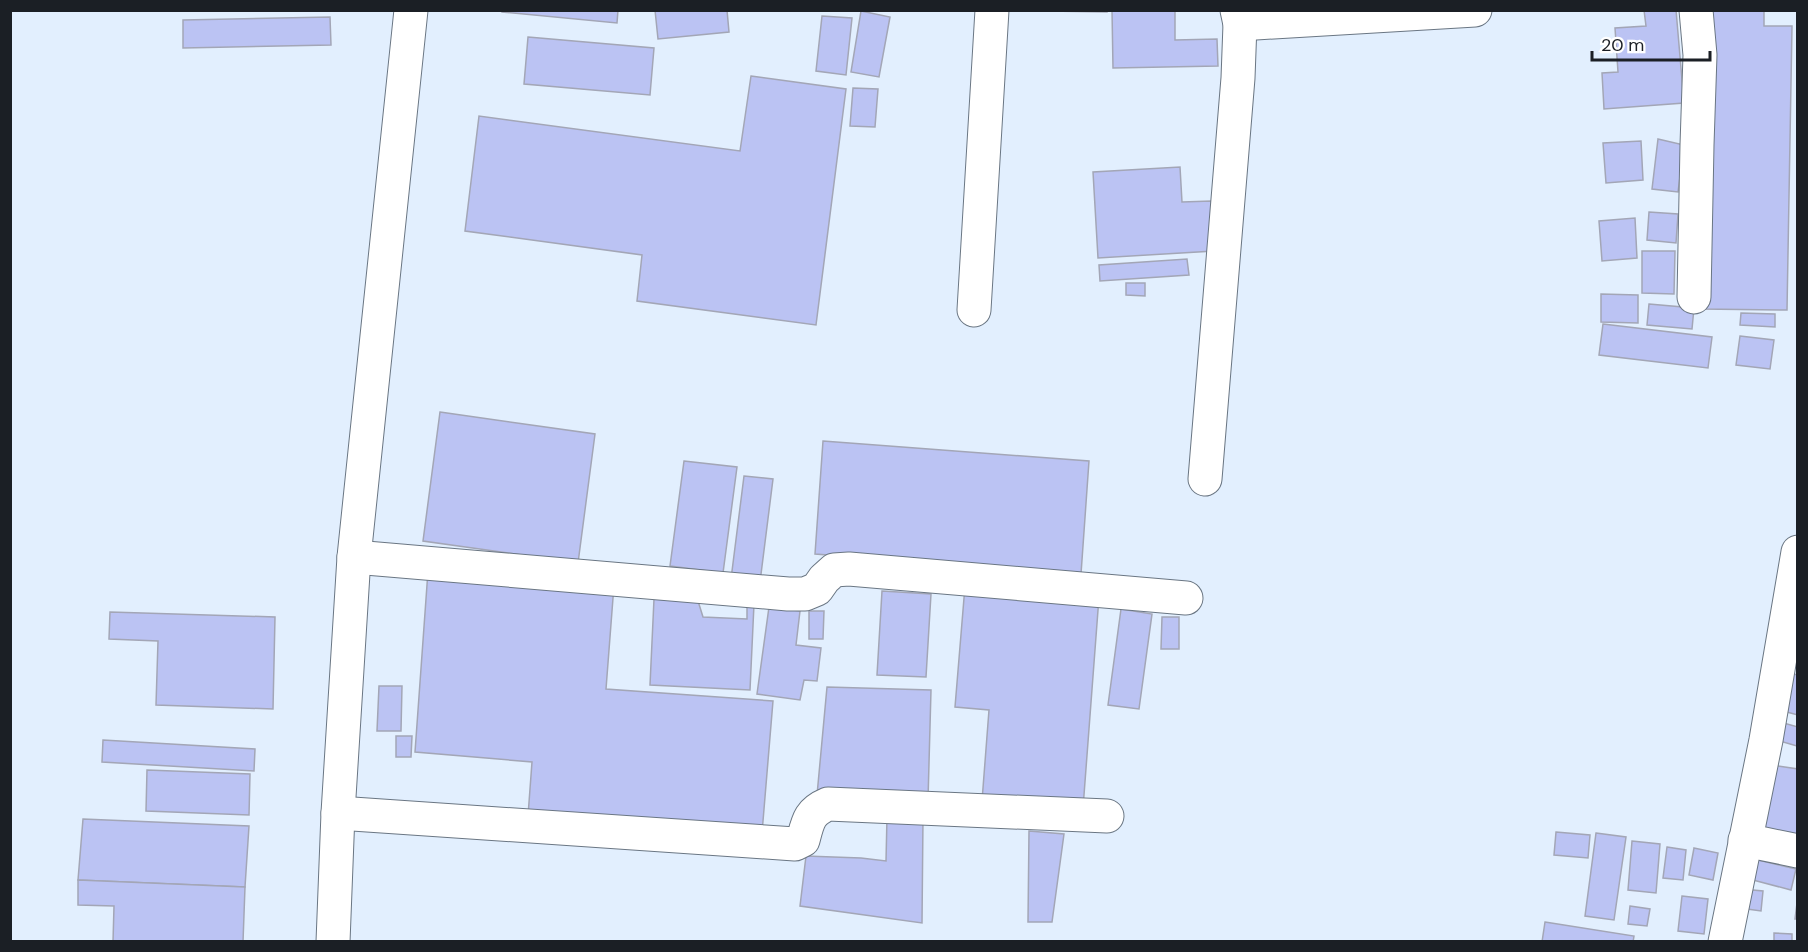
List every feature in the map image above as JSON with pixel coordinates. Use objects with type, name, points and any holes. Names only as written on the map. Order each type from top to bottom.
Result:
[{"type":"street","points":[[333,942],[338,813],[354,557],[411,10]]},
{"type":"street","points":[[974,310],[992,10]]},
{"type":"street","points":[[1205,478],[1238,78],[1238,17],[1475,10]]},
{"type":"street","points":[[1694,297],[1700,55],[1696,10]]},
{"type":"street","points":[[1725,942],[1766,740],[1797,552]]},
{"type":"street","points":[[354,557],[788,594],[805,594],[817,589],[834,570],[849,568],[1186,598]]},
{"type":"street","points":[[338,813],[795,844],[803,840],[809,819],[816,809],[828,804],[1107,816]]},
{"type":"street","points":[[1745,840],[1797,851]]},
{"type":"building","points":[[502,10],[618,10],[617,23],[502,12]]},
{"type":"building","points":[[655,10],[727,10],[729,32],[658,39]]},
{"type":"building","points":[[977,10],[1107,10],[1107,12]]},
{"type":"building","points":[[1112,10],[1175,10],[1175,40],[1217,39],[1218,66],[1113,68]]},
{"type":"building","points":[[1644,10],[1676,10],[1684,103],[1604,109],[1602,73],[1618,72],[1615,28],[1646,26]]},
{"type":"building","points":[[1706,10],[1764,10],[1764,26],[1792,26],[1787,310],[1701,309]]},
{"type":"building","points":[[861,11],[890,17],[879,77],[851,72]]},
{"type":"building","points":[[822,16],[852,18],[846,75],[816,71]]},
{"type":"building","points":[[330,17],[331,45],[183,48],[183,20]]},
{"type":"building","points":[[528,37],[654,48],[650,95],[524,84]]},
{"type":"building","points":[[751,76],[846,89],[816,325],[637,301],[642,255],[465,231],[479,116],[740,151]]},
{"type":"building","points":[[853,88],[878,89],[875,127],[850,126]]},
{"type":"building","points":[[1658,139],[1684,145],[1678,192],[1652,189]]},
{"type":"building","points":[[1641,141],[1643,180],[1606,183],[1603,143]]},
{"type":"building","points":[[1180,167],[1182,202],[1211,201],[1214,251],[1098,258],[1093,172]]},
{"type":"building","points":[[1649,212],[1678,214],[1676,243],[1647,240]]},
{"type":"building","points":[[1635,218],[1637,258],[1602,261],[1599,221]]},
{"type":"building","points":[[1642,251],[1675,251],[1674,294],[1642,293]]},
{"type":"building","points":[[1187,259],[1189,275],[1100,281],[1099,265]]},
{"type":"building","points":[[1126,283],[1145,283],[1145,296],[1126,295]]},
{"type":"building","points":[[1601,294],[1638,295],[1638,323],[1601,322]]},
{"type":"building","points":[[1649,304],[1694,308],[1692,329],[1647,325]]},
{"type":"building","points":[[1741,313],[1775,314],[1775,327],[1740,325]]},
{"type":"building","points":[[1603,324],[1712,337],[1708,368],[1599,355]]},
{"type":"building","points":[[1740,336],[1774,340],[1770,369],[1736,365]]},
{"type":"building","points":[[440,412],[595,434],[578,563],[423,541]]},
{"type":"building","points":[[823,441],[1089,461],[1081,574],[815,554]]},
{"type":"building","points":[[684,461],[737,467],[723,573],[670,566]]},
{"type":"building","points":[[744,476],[773,479],[759,590],[730,587]]},
{"type":"building","points":[[428,571],[614,585],[606,689],[773,701],[762,833],[528,816],[532,762],[415,752]]},
{"type":"building","points":[[965,586],[1099,597],[1083,808],[982,801],[989,710],[955,707]]},
{"type":"building","points":[[882,591],[931,594],[926,677],[877,675]]},
{"type":"building","points":[[654,599],[698,601],[703,617],[747,619],[747,604],[754,604],[750,690],[650,685]]},
{"type":"building","points":[[769,607],[800,611],[796,645],[821,648],[817,681],[804,680],[800,700],[757,694]]},
{"type":"building","points":[[1121,609],[1152,614],[1139,709],[1108,705]]},
{"type":"building","points":[[809,611],[824,611],[823,639],[809,639]]},
{"type":"building","points":[[110,612],[275,617],[273,709],[156,705],[158,641],[109,639]]},
{"type":"building","points":[[1162,617],[1179,617],[1179,649],[1161,649]]},
{"type":"building","points":[[1789,673],[1798,675],[1798,715],[1779,710]]},
{"type":"building","points":[[379,686],[402,686],[401,731],[377,731]]},
{"type":"building","points":[[827,687],[931,690],[928,800],[817,795]]},
{"type":"building","points":[[1780,722],[1798,727],[1797,746],[1776,740]]},
{"type":"building","points":[[396,736],[412,736],[411,757],[396,757]]},
{"type":"building","points":[[103,740],[255,749],[254,771],[102,762]]},
{"type":"building","points":[[1772,765],[1798,769],[1798,836],[1763,831]]},
{"type":"building","points":[[147,770],[250,774],[249,815],[146,811]]},
{"type":"building","points":[[887,817],[923,818],[922,923],[800,906],[806,856],[886,861]]},
{"type":"building","points":[[83,819],[249,826],[245,887],[78,880]]},
{"type":"building","points":[[1029,831],[1064,834],[1052,922],[1028,922]]},
{"type":"building","points":[[1556,832],[1590,835],[1588,858],[1554,855]]},
{"type":"building","points":[[1596,833],[1626,837],[1614,920],[1585,916]]},
{"type":"building","points":[[1632,841],[1660,844],[1656,893],[1628,890]]},
{"type":"building","points":[[1667,847],[1686,850],[1683,880],[1663,878]]},
{"type":"building","points":[[1694,848],[1718,853],[1713,880],[1689,875]]},
{"type":"building","points":[[1754,859],[1796,869],[1791,890],[1749,879]]},
{"type":"building","points":[[78,880],[245,887],[243,942],[113,942],[114,906],[78,905]]},
{"type":"building","points":[[1742,889],[1763,891],[1761,911],[1740,908]]},
{"type":"building","points":[[1798,895],[1798,919],[1795,919]]},
{"type":"building","points":[[1682,896],[1708,899],[1704,934],[1678,931]]},
{"type":"building","points":[[1630,906],[1650,909],[1647,926],[1628,924]]},
{"type":"building","points":[[1545,922],[1634,936],[1633,942],[1542,942]]},
{"type":"building","points":[[1774,933],[1792,934],[1792,942],[1774,942]]}]
